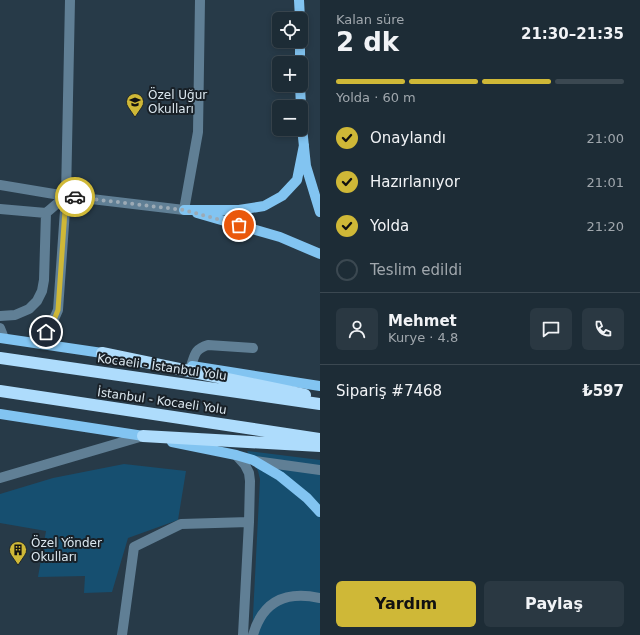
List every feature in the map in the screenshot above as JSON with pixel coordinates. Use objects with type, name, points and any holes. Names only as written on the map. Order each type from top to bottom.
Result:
[{"type":"highway","points":[[102,353],[320,398]]},
{"type":"highway","name":"Kocaeli - İstanbul Yolu","points":[[0,358],[320,404]]},
{"type":"highway","name":"İstanbul - Kocaeli Yolu","points":[[0,391],[320,439]]},
{"type":"highway","points":[[143,436],[320,446]]},
{"type":"main road","points":[[299,0],[300,12]]},
{"type":"main road","points":[[303,136],[306,166],[320,212]]},
{"type":"main road","points":[[184,210],[238,210],[264,206],[282,196],[297,180],[304,145]]},
{"type":"main road","points":[[184,210],[280,237],[320,254]]},
{"type":"main road","points":[[2,338],[320,386]]},
{"type":"main road","points":[[0,414],[143,436],[236,455],[253,460],[280,476],[307,498],[320,512]]},
{"type":"street","points":[[31,342],[46,332],[54,320],[58,310],[66,196],[70,0]]},
{"type":"street","points":[[0,185],[66,196],[184,210],[198,132],[200,0]]},
{"type":"street","points":[[0,209],[46,213],[66,196]]},
{"type":"street","points":[[0,316],[15,315],[29,309],[42,291],[44,280],[46,213]]},
{"type":"street","points":[[0,328],[2,338]]},
{"type":"street","points":[[191,366],[196,352],[201,347],[208,345],[253,348]]},
{"type":"street","points":[[0,478],[143,436]]},
{"type":"street","points":[[236,455],[245,465],[249,473],[250,481],[243,635]]},
{"type":"street","points":[[253,460],[320,470]]},
{"type":"street","points":[[122,635],[134,547],[181,524],[249,522]]},
{"type":"street","points":[[253,635],[260,617],[276,601],[295,595],[320,598]]},
{"type":"shaded area","points":[[247,451],[320,460],[320,635],[252,635],[260,479],[258,471]]},
{"type":"shaded area","points":[[124,464],[186,471],[178,520],[128,538],[112,592],[84,593],[85,576],[38,577],[46,531],[0,523],[0,494],[53,478]]},
{"type":"way so far","points":[[75,197],[184,210],[239,225]]},
{"type":"place","name":"Özel Uğur Okulları","points":[[135,117]]},
{"type":"place","name":"Özel Yönder Okulları","points":[[18,565]]},
{"type":"route","points":[[46,332],[54,320],[58,310],[66,196],[75,197]]}]
